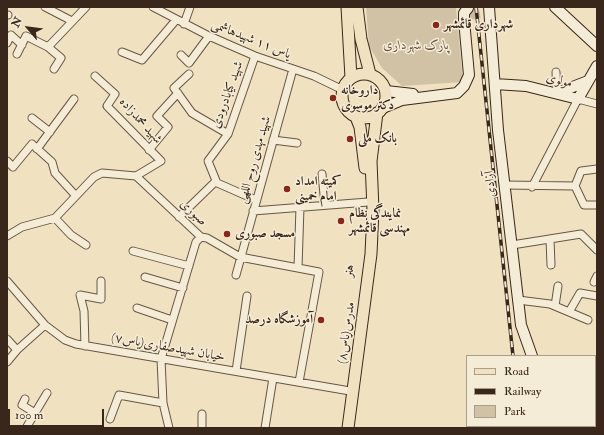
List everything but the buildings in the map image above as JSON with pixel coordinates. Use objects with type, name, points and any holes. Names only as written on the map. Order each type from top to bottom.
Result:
[{"type":"main road","points":[[347,7],[350,35],[351,78]]},
{"type":"main road","points":[[357,7],[361,39],[370,74]]},
{"type":"main road","points":[[370,74],[379,79],[386,91],[380,111],[365,118],[356,117],[346,109],[342,96],[343,90],[351,78],[358,75],[370,74]]},
{"type":"main road","name":"مدرس(یاس۸)","points":[[348,428],[371,254],[373,210],[371,169],[372,144],[380,111]]},
{"type":"main road","name":"هنر","points":[[344,428],[350,391],[366,256],[368,202],[366,169],[360,127],[356,117]]},
{"type":"street","points":[[45,7],[72,21]]},
{"type":"street","points":[[48,47],[86,7]]},
{"type":"street","name":"یاس ۱۱ شهیدهاشمی","points":[[153,7],[209,36],[255,56],[314,76],[343,90]]},
{"type":"street","points":[[184,24],[190,7]]},
{"type":"street","points":[[559,8],[597,46]]},
{"type":"street","points":[[380,111],[402,100],[429,95],[457,93],[464,86],[469,76],[474,13]]},
{"type":"street","name":"آزادی","points":[[474,13],[495,84],[504,185],[521,325],[532,355]]},
{"type":"street","points":[[122,52],[142,60],[176,20]]},
{"type":"street","points":[[7,43],[11,35],[22,45]]},
{"type":"street","points":[[17,54],[26,36],[48,47],[61,58],[54,69]]},
{"type":"street","points":[[181,55],[189,63],[209,36]]},
{"type":"street","name":"شهید کیابادرودی","points":[[217,183],[208,161],[228,134],[255,56]]},
{"type":"street","name":"مولوی","points":[[495,84],[526,86],[578,99],[597,66]]},
{"type":"street","name":"شهید مهدی روح اللهی","points":[[236,275],[293,70]]},
{"type":"street","points":[[556,72],[557,93],[588,81]]},
{"type":"street","points":[[189,74],[174,88],[192,114],[228,134]]},
{"type":"street","name":"شهید محمدزاده","points":[[95,76],[115,94],[107,106],[161,161],[136,176]]},
{"type":"street","points":[[386,91],[429,95]]},
{"type":"street","points":[[149,150],[168,128],[157,116],[178,93]]},
{"type":"street","points":[[37,149],[74,99]]},
{"type":"street","points":[[532,187],[578,99],[597,104]]},
{"type":"street","points":[[32,118],[50,132]]},
{"type":"street","points":[[273,140],[297,143]]},
{"type":"street","points":[[7,161],[13,167],[32,144],[52,162],[55,173],[76,196]]},
{"type":"street","points":[[597,169],[581,171],[575,186],[584,205],[597,205]]},
{"type":"street","points":[[7,236],[22,227],[55,218],[94,177],[102,173],[136,176]]},
{"type":"street","points":[[322,174],[325,205]]},
{"type":"street","name":"صبوری","points":[[136,176],[201,238],[207,238],[240,257],[319,272],[299,382]]},
{"type":"street","points":[[179,217],[214,182],[256,200]]},
{"type":"street","points":[[504,185],[532,187],[575,186]]},
{"type":"street","points":[[253,211],[368,202]]},
{"type":"street","points":[[298,268],[300,207]]},
{"type":"street","points":[[55,218],[71,236],[86,245]]},
{"type":"street","points":[[512,245],[581,234],[597,250]]},
{"type":"street","points":[[169,428],[163,403],[161,359],[196,242],[201,238]]},
{"type":"street","points":[[550,239],[551,265]]},
{"type":"street","points":[[133,251],[189,266]]},
{"type":"street","points":[[145,277],[183,288]]},
{"type":"street","name":"خیابان شهیدصفاری(یاس۷)","points":[[7,281],[45,325],[65,340],[85,346],[350,391]]},
{"type":"street","points":[[85,346],[84,311],[80,295],[101,299],[101,281]]},
{"type":"street","points":[[555,306],[558,286]]},
{"type":"street","points":[[569,312],[580,293],[597,296]]},
{"type":"street","points":[[236,371],[247,296]]},
{"type":"street","points":[[518,300],[555,306],[588,320]]},
{"type":"street","points":[[137,308],[172,320]]},
{"type":"street","points":[[7,362],[17,350],[45,325]]},
{"type":"street","points":[[7,339],[17,350]]},
{"type":"street","points":[[265,428],[273,378]]},
{"type":"street","points":[[26,428],[47,393]]},
{"type":"street","points":[[110,419],[119,395],[163,403]]},
{"type":"street","points":[[25,399],[22,404],[35,413]]},
{"type":"street","points":[[202,414],[202,428]]},
{"type":"green space","name":"پارک شهرداری","points":[[366,7],[456,7],[463,82],[402,86],[382,68],[369,46]]},
{"type":"tunnel","points":[[470,15],[480,13]]},
{"type":"railway","points":[[476,7],[513,355]]},
{"type":"place","name":"شهرداری قائمشهر","points":[[436,25]]},
{"type":"place","name":"داروخانه دکتر موسوی","points":[[333,98]]},
{"type":"place","name":"بانک ملی","points":[[350,139]]},
{"type":"place","name":"کمیته امداد امام خمینی","points":[[287,189]]},
{"type":"place","name":"نمایندگی نظام مهندسی قائمشهر","points":[[341,221]]},
{"type":"place","name":"مسجد صبوری","points":[[227,234]]},
{"type":"place","name":"آموزشگاه درصد","points":[[321,320]]}]
